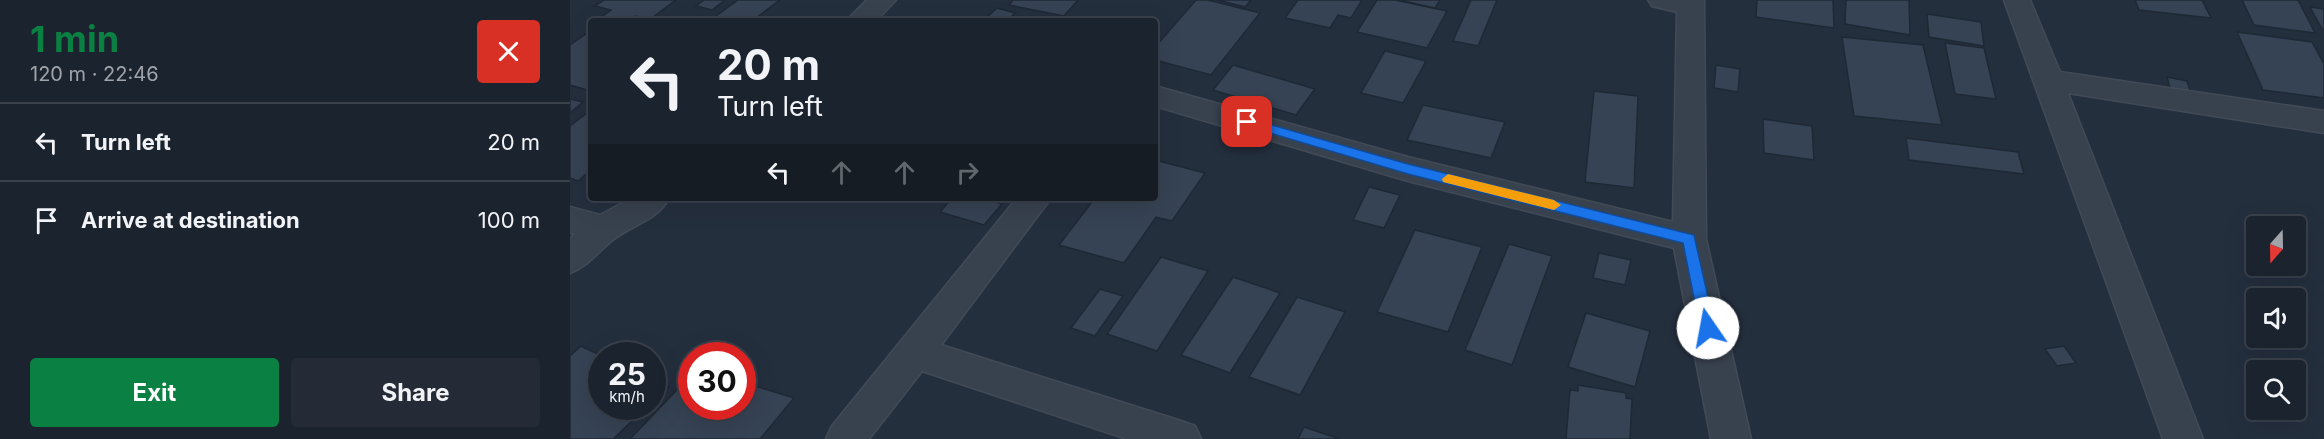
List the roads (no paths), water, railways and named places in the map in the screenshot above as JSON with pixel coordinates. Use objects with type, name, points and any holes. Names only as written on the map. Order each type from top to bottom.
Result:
[{"type":"street","points":[[2017,0],[2183,439]]},
{"type":"street","points":[[1680,2],[1689,239],[1731,439]]},
{"type":"street","points":[[2049,80],[2324,122]]},
{"type":"street","points":[[1158,97],[1408,169],[1689,239]]},
{"type":"street","points":[[570,259],[603,229],[641,209],[650,201]]},
{"type":"street","points":[[846,439],[1033,201]]},
{"type":"street","points":[[570,220],[603,229]]},
{"type":"street","points":[[913,352],[1181,439]]}]
